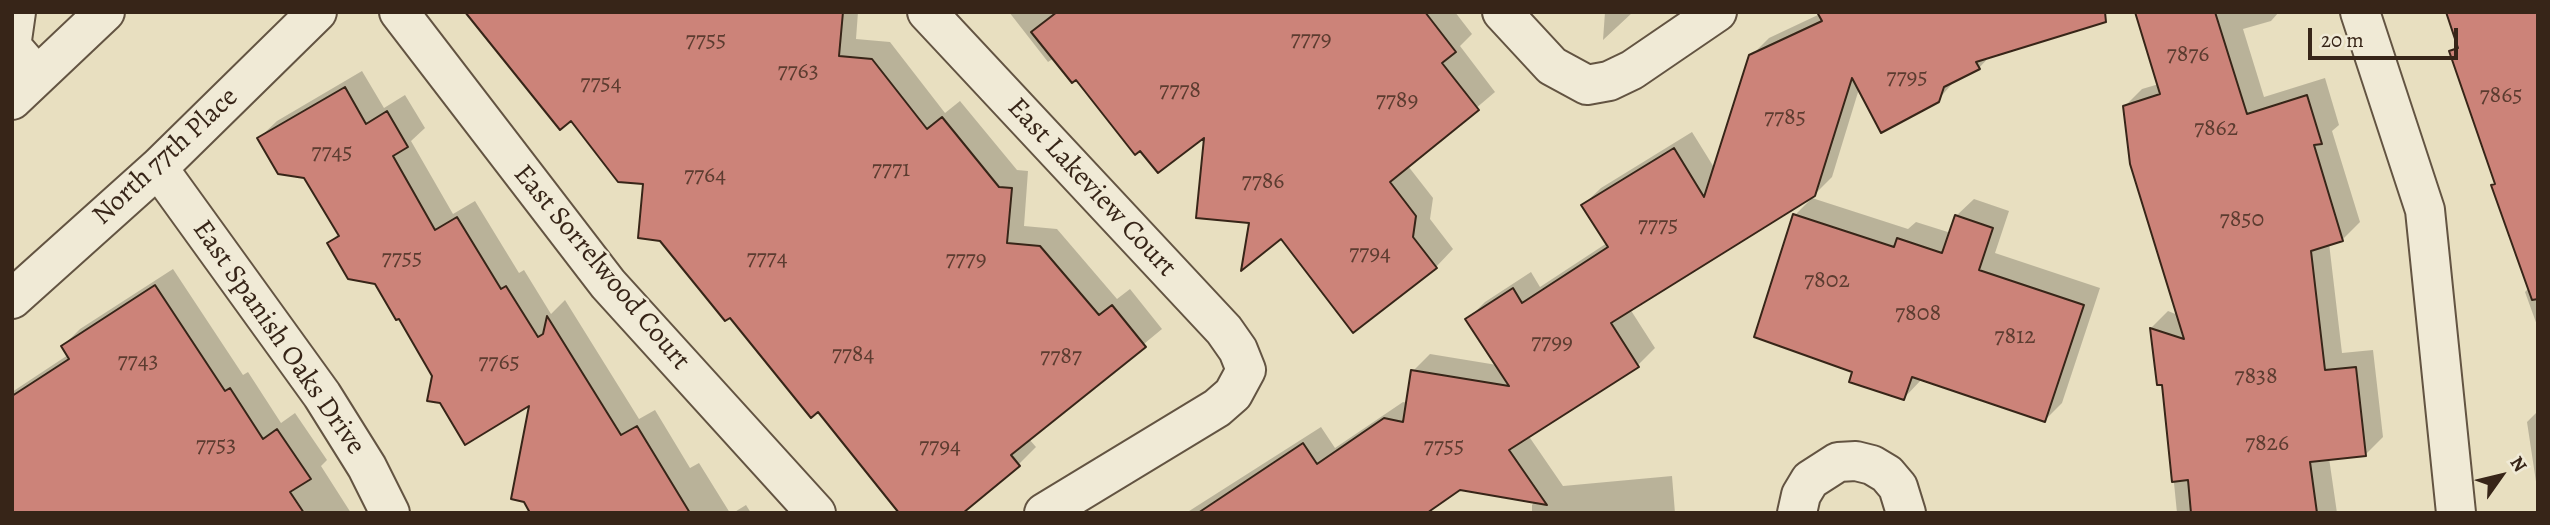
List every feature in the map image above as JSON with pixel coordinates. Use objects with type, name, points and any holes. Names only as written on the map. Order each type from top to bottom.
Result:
[{"type":"street","points":[[12,40],[16,12]]},
{"type":"street","points":[[12,47],[25,88],[105,12]]},
{"type":"street","name":"North 77th Place","points":[[12,299],[158,168],[317,12]]},
{"type":"street","name":"East Sorrelwood Court","points":[[399,12],[608,284],[816,513]]},
{"type":"street","name":"East Lakeview Court","points":[[927,12],[1224,330],[1238,350],[1246,370],[1233,394],[1217,408],[1044,513]]},
{"type":"street","points":[[1502,12],[1552,66],[1587,85],[1609,81],[1632,70],[1717,12]]},
{"type":"street","points":[[2360,12],[2425,210],[2456,513]]},
{"type":"street","name":"East Spanish Oaks Drive","points":[[158,168],[323,395],[368,467],[390,513]]},
{"type":"street","points":[[1797,513],[1801,495],[1810,480],[1838,462],[1856,461],[1872,465],[1887,474],[1898,487],[1906,513]]},
{"type":"building","points":[[465,12],[843,12],[839,56],[872,59],[927,129],[942,117],[999,187],[1012,188],[1007,243],[1040,246],[1099,315],[1112,305],[1146,347],[1011,455],[1020,466],[963,513],[899,513],[818,412],[811,418],[730,318],[725,321],[660,241],[638,238],[643,184],[618,182],[571,121],[560,130]]},
{"type":"building","points":[[1057,12],[1425,12],[1456,52],[1442,63],[1479,110],[1390,182],[1416,216],[1413,237],[1437,268],[1353,333],[1281,239],[1241,271],[1249,223],[1196,218],[1204,138],[1158,173],[1140,151],[1135,155],[1076,80],[1072,83],[1031,32]]},
{"type":"building","points":[[1817,12],[2105,12],[2106,22],[1976,62],[1980,69],[1944,87],[1939,102],[1881,133],[1852,78],[1815,196],[1611,323],[1639,367],[1509,450],[1547,505],[1460,490],[1427,513],[1198,513],[1303,443],[1317,464],[1384,418],[1403,422],[1411,370],[1509,386],[1465,319],[1513,288],[1522,303],[1608,247],[1581,205],[1674,148],[1704,197],[1749,55],[1822,21]]},
{"type":"building","points":[[2135,12],[2215,12],[2247,114],[2307,95],[2322,144],[2314,145],[2343,241],[2311,251],[2325,370],[2356,367],[2366,456],[2310,462],[2317,513],[2191,513],[2188,480],[2172,482],[2162,385],[2157,385],[2150,328],[2184,339],[2130,164],[2123,106],[2160,94]]},
{"type":"building","points":[[2446,12],[2538,12],[2538,299],[2532,300],[2491,185],[2495,184],[2449,51],[2458,48]]},
{"type":"building","points":[[345,87],[366,124],[387,111],[408,147],[393,156],[435,230],[457,217],[501,289],[506,286],[538,337],[543,334],[547,316],[621,435],[637,426],[690,513],[530,513],[524,502],[511,499],[529,406],[465,445],[440,403],[427,401],[432,376],[399,319],[396,320],[375,284],[348,279],[327,243],[339,236],[304,178],[278,174],[257,138]]},
{"type":"building","points":[[1793,214],[1894,247],[1897,238],[1942,253],[1955,215],[1993,228],[1979,270],[2084,305],[2045,422],[1912,377],[1904,400],[1849,382],[1852,372],[1754,337]]},
{"type":"building","points":[[155,285],[225,391],[230,388],[263,439],[277,429],[311,479],[290,492],[304,513],[12,513],[12,396],[69,359],[61,346]]}]
